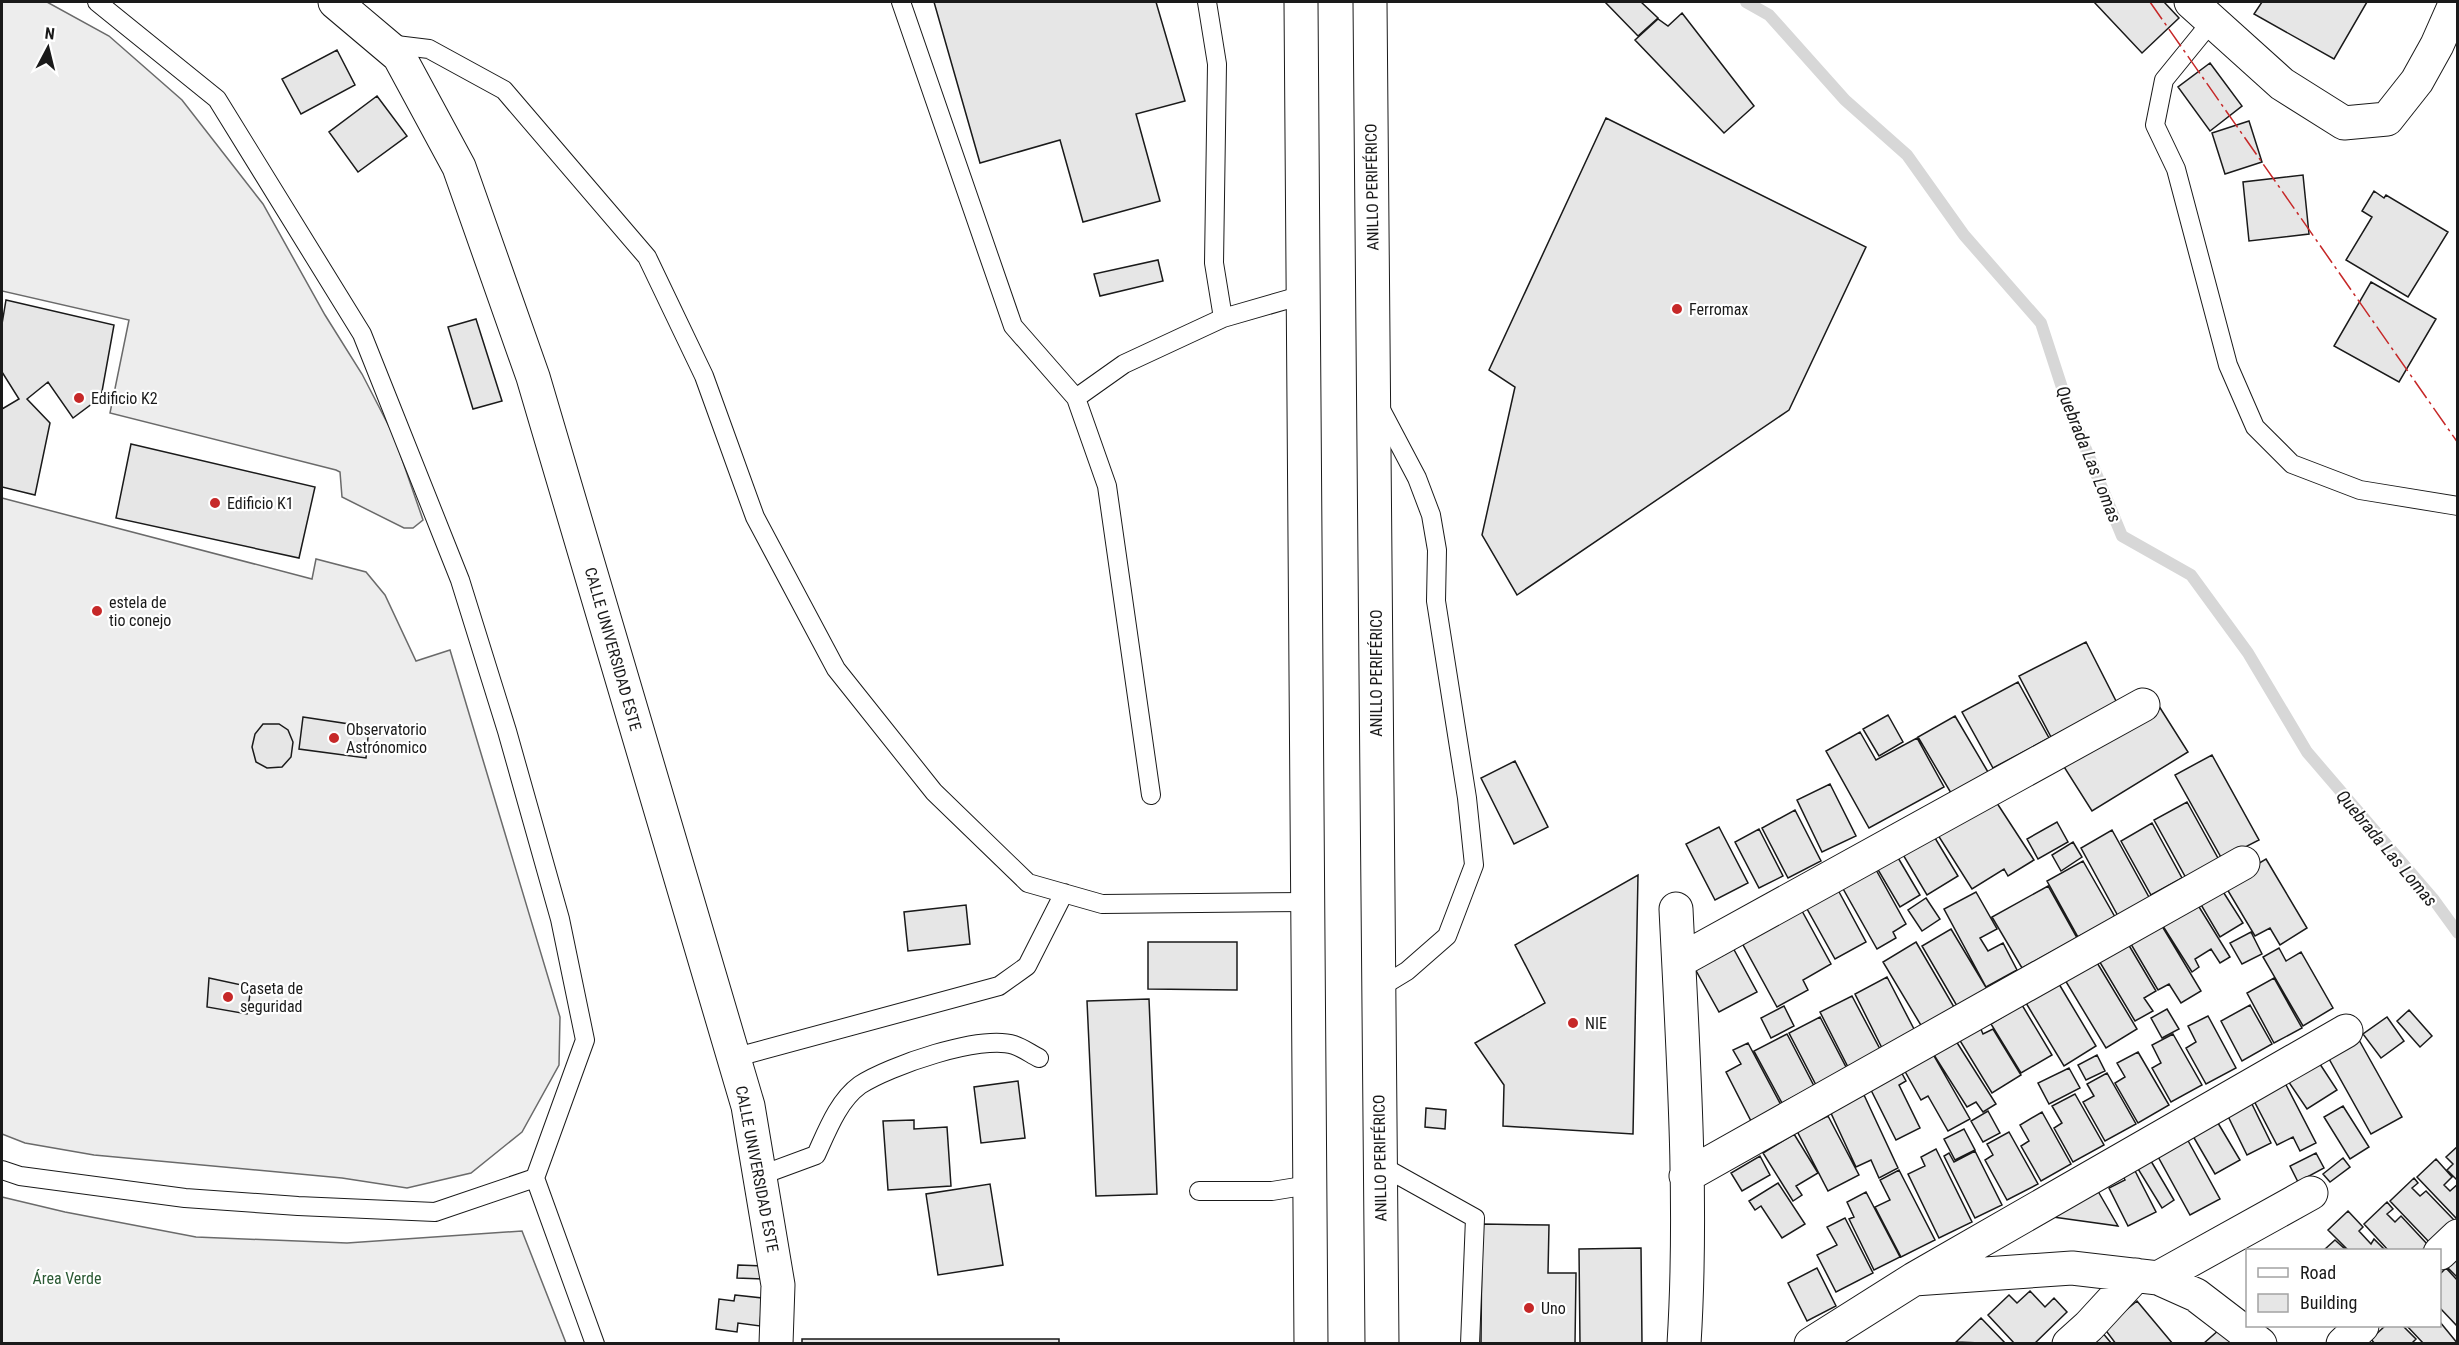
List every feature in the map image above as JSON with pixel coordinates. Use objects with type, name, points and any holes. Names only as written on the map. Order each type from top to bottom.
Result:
[{"type":"main road","name":"CALLE UNIVERSIDAD ESTE","points":[[335,2],[399,56],[459,167],[529,366],[748,1106],[778,1285],[776,1344]]},
{"type":"main road","points":[[1301,2],[1311,1344]]},
{"type":"main road","name":"ANILLO PERIFÉRICO","points":[[1370,2],[1382,1344]]},
{"type":"main road","points":[[2201,11],[2282,84],[2344,123],[2387,119],[2417,81],[2437,45],[2456,2]]},
{"type":"main road","points":[[1679,961],[2143,705]]},
{"type":"main road","points":[[1686,1176],[2243,863]]},
{"type":"main road","points":[[1676,909],[1686,1176],[1684,1344]]},
{"type":"main road","points":[[1811,1344],[1914,1279],[2346,1032]]},
{"type":"main road","points":[[2069,1344],[2147,1276],[2311,1193]]},
{"type":"main road","points":[[2441,1251],[2457,1236]]},
{"type":"main road","points":[[1914,1279],[2072,1268],[2147,1276],[2196,1295],[2260,1344]]},
{"type":"main road","points":[[2343,1344],[2361,1327]]},
{"type":"lane","points":[[97,2],[217,99],[362,334],[460,580],[507,731],[561,919],[585,1040],[535,1179],[595,1344]]},
{"type":"lane","points":[[901,2],[1013,326],[1076,398],[1107,486],[1151,795]]},
{"type":"lane","points":[[1208,2],[1217,64],[1214,263],[1222,318]]},
{"type":"lane","points":[[2201,11],[2164,80],[2155,125],[2176,169],[2228,365],[2255,427],[2292,464],[2360,490],[2457,506]]},
{"type":"lane","points":[[385,44],[429,49],[504,90],[647,257],[704,376],[755,517],[836,669],[934,792],[1028,883],[1101,904],[1308,902]]},
{"type":"lane","points":[[1076,398],[1124,364],[1222,318],[1303,295]]},
{"type":"lane","points":[[1374,395],[1417,478],[1431,515],[1437,550],[1436,601],[1467,798],[1474,865],[1447,936],[1407,971],[1378,988]]},
{"type":"lane","points":[[734,1058],[999,986],[1027,966],[1064,893]]},
{"type":"lane","points":[[759,1176],[816,1155],[838,1110],[860,1086],[910,1062],[973,1044],[1013,1045],[1039,1058]]},
{"type":"lane","points":[[1380,1165],[1475,1218],[1470,1344]]},
{"type":"lane","points":[[2,1170],[20,1176],[185,1198],[435,1212],[535,1179]]},
{"type":"lane","points":[[1199,1191],[1272,1191],[1310,1185]]},
{"type":"shaded area","points":[[2,2],[47,2],[109,36],[182,100],[263,204],[325,315],[362,374],[394,436],[423,520],[413,528],[404,528],[342,497],[340,472],[336,470],[110,413],[129,320],[2,291]]},
{"type":"shaded area","points":[[2,498],[312,579],[316,559],[366,572],[385,595],[416,661],[450,650],[560,1017],[559,1065],[522,1132],[471,1173],[407,1188],[342,1178],[94,1155],[25,1143],[2,1134]]},
{"type":"shaded area","name":"Área Verde","points":[[2,1197],[65,1212],[196,1237],[347,1243],[522,1231],[566,1343],[2,1343]]},
{"type":"building","points":[[934,2],[1156,2],[1185,101],[1136,114],[1160,201],[1083,222],[1060,140],[980,163]]},
{"type":"building","points":[[1605,2],[1641,2],[1658,18],[1638,36]]},
{"type":"building","points":[[2094,2],[2164,2],[2179,18],[2142,53]]},
{"type":"building","points":[[2262,2],[2367,2],[2334,59],[2254,14]]},
{"type":"building","points":[[1682,13],[1754,106],[1724,133],[1635,40],[1658,19],[1668,26]]},
{"type":"building","points":[[337,50],[355,85],[301,114],[282,79]]},
{"type":"building","points":[[2210,63],[2242,106],[2210,131],[2178,87]]},
{"type":"building","points":[[377,96],[407,136],[358,172],[329,132]]},
{"type":"building","name":"Ferromax","points":[[1606,118],[1866,247],[1789,410],[1517,595],[1482,535],[1515,387],[1489,370]]},
{"type":"building","points":[[2249,121],[2262,162],[2225,174],[2212,133]]},
{"type":"building","points":[[2303,175],[2309,234],[2249,241],[2243,182]]},
{"type":"building","points":[[2374,191],[2384,198],[2386,195],[2448,232],[2408,297],[2346,260],[2372,217],[2362,211]]},
{"type":"building","points":[[1158,260],[1163,281],[1100,296],[1094,274]]},
{"type":"building","points":[[2371,282],[2436,319],[2399,382],[2334,346]]},
{"type":"building","name":"Edificio K2","points":[[6,300],[114,325],[101,397],[73,418],[48,382],[27,399],[50,423],[35,495],[2,487],[2,409],[19,399],[2,372],[2,324]]},
{"type":"building","points":[[476,319],[502,401],[473,409],[448,327]]},
{"type":"building","name":"Edificio K1","points":[[131,444],[315,487],[299,558],[116,518]]},
{"type":"building","points":[[2086,642],[2117,703],[2051,737],[2019,676]]},
{"type":"building","points":[[2018,682],[2049,738],[1993,768],[1962,712]]},
{"type":"building","points":[[2157,703],[2188,752],[2092,811],[2061,762]]},
{"type":"building","points":[[1888,715],[1903,742],[1879,756],[1863,729]]},
{"type":"building","points":[[1955,716],[1988,772],[1951,793],[1918,737]]},
{"type":"building","name":"Observatorio Astrónomico","points":[[303,717],[369,727],[366,758],[299,749]]},
{"type":"building","points":[[263,724],[279,724],[288,730],[293,742],[291,757],[282,767],[267,768],[256,762],[252,747],[255,734]]},
{"type":"building","points":[[1860,732],[1876,760],[1917,738],[1944,787],[1869,828],[1826,751]]},
{"type":"building","points":[[2212,755],[2259,840],[2222,859],[2175,775]]},
{"type":"building","points":[[1515,761],[1548,827],[1514,844],[1481,778]]},
{"type":"building","points":[[1830,784],[1856,836],[1822,852],[1797,800]]},
{"type":"building","points":[[1993,797],[2034,860],[2008,876],[2004,869],[1972,889],[1936,832]]},
{"type":"building","points":[[2187,802],[2219,860],[2186,878],[2154,820]]},
{"type":"building","points":[[1795,810],[1821,861],[1788,878],[1762,828]]},
{"type":"building","points":[[2057,822],[2068,842],[2038,859],[2027,839]]},
{"type":"building","points":[[2152,823],[2182,878],[2151,895],[2121,841]]},
{"type":"building","points":[[1719,827],[1748,883],[1715,900],[1686,844]]},
{"type":"building","points":[[1759,829],[1783,876],[1759,888],[1735,842]]},
{"type":"building","points":[[2112,830],[2150,899],[2118,916],[2081,848]]},
{"type":"building","points":[[1932,833],[1958,876],[1927,895],[1902,853]]},
{"type":"building","points":[[2073,842],[2082,857],[2061,871],[2052,855]]},
{"type":"building","points":[[1897,856],[1920,895],[1900,907],[1877,868]]},
{"type":"building","points":[[1870,859],[1906,924],[1893,932],[1896,938],[1877,949],[1837,878]]},
{"type":"building","points":[[2266,859],[2307,928],[2280,945],[2270,928],[2255,936],[2224,884]]},
{"type":"building","points":[[2083,861],[2115,917],[2078,937],[2047,881]]},
{"type":"building","name":"NIE","points":[[1638,875],[1633,1134],[1503,1126],[1504,1085],[1475,1043],[1545,1003],[1515,945]]},
{"type":"building","points":[[2048,886],[2077,938],[2022,968],[1992,917]]},
{"type":"building","points":[[1838,890],[1866,942],[1835,959],[1806,907]]},
{"type":"building","points":[[2222,890],[2243,923],[2220,937],[2200,903]]},
{"type":"building","points":[[1976,892],[1997,929],[1980,938],[1988,951],[2003,943],[2017,970],[1986,987],[1944,909]]},
{"type":"building","points":[[1926,898],[1940,919],[1922,931],[1908,910]]},
{"type":"building","points":[[1796,900],[1831,964],[1803,980],[1808,990],[1777,1007],[1736,932]]},
{"type":"building","points":[[2196,902],[2230,957],[2220,963],[2211,949],[2195,959],[2199,967],[2192,972],[2161,923]]},
{"type":"building","points":[[966,905],[970,944],[908,951],[904,912]]},
{"type":"building","points":[[2156,916],[2201,991],[2181,1003],[2169,984],[2158,990],[2125,934]]},
{"type":"building","points":[[1951,929],[1987,989],[1957,1006],[1922,946]]},
{"type":"building","points":[[2251,932],[2262,954],[2242,964],[2230,943]]},
{"type":"building","points":[[2124,937],[2156,991],[2144,998],[2153,1011],[2135,1021],[2095,954]]},
{"type":"building","points":[[1148,942],[1237,942],[1237,990],[1148,989]]},
{"type":"building","points":[[1916,942],[1954,1007],[1922,1027],[1883,962]]},
{"type":"building","points":[[1732,946],[1757,992],[1719,1012],[1694,967]]},
{"type":"building","points":[[2279,948],[2286,961],[2301,952],[2333,1008],[2303,1026],[2263,957]]},
{"type":"building","points":[[2093,956],[2137,1029],[2106,1048],[2062,975]]},
{"type":"building","points":[[1887,977],[1915,1031],[1882,1048],[1855,994]]},
{"type":"building","name":"Caseta de seguridad","points":[[209,978],[251,987],[247,1014],[207,1007]]},
{"type":"building","points":[[2274,978],[2302,1028],[2274,1043],[2247,993]]},
{"type":"building","points":[[2059,984],[2096,1046],[2064,1066],[2026,1003]]},
{"type":"building","points":[[1852,996],[1881,1051],[1848,1067],[1820,1012]]},
{"type":"building","points":[[1149,999],[1157,1194],[1096,1196],[1087,1001]]},
{"type":"building","points":[[2022,1005],[2052,1055],[2021,1073],[1991,1024]]},
{"type":"building","points":[[2250,1005],[2272,1044],[2242,1061],[2221,1021]]},
{"type":"building","points":[[1784,1006],[1794,1026],[1771,1038],[1761,1018]]},
{"type":"building","points":[[2167,1009],[2179,1029],[2162,1038],[2151,1018]]},
{"type":"building","points":[[2409,1010],[2432,1036],[2420,1047],[2397,1021]]},
{"type":"building","points":[[2208,1016],[2236,1068],[2206,1084],[2186,1048],[2196,1042],[2188,1026]]},
{"type":"building","points":[[1820,1017],[1847,1069],[1816,1085],[1789,1033]]},
{"type":"building","points":[[2387,1017],[2404,1041],[2381,1058],[2363,1034]]},
{"type":"building","points":[[1980,1027],[1983,1034],[1993,1029],[2021,1075],[1992,1093],[1959,1039]]},
{"type":"building","points":[[1787,1034],[1814,1086],[1782,1103],[1754,1051]]},
{"type":"building","points":[[2173,1034],[2202,1085],[2171,1102],[2152,1068],[2161,1063],[2152,1045]]},
{"type":"building","points":[[2359,1040],[2402,1117],[2371,1134],[2328,1057]]},
{"type":"building","points":[[1956,1041],[1996,1104],[1983,1112],[1976,1102],[1967,1107],[1934,1055]]},
{"type":"building","points":[[1748,1043],[1781,1105],[1751,1121],[1726,1072],[1741,1064],[1733,1050]]},
{"type":"building","points":[[1930,1049],[1970,1119],[1948,1131],[1928,1096],[1921,1100],[1902,1066]]},
{"type":"building","points":[[2138,1052],[2169,1105],[2138,1123],[2115,1083],[2125,1077],[2117,1063]]},
{"type":"building","points":[[2097,1055],[2105,1071],[2086,1080],[2078,1065]]},
{"type":"building","points":[[2316,1058],[2337,1090],[2307,1109],[2286,1078]]},
{"type":"building","points":[[1899,1068],[1906,1081],[1899,1085],[1920,1128],[1896,1140],[1868,1084]]},
{"type":"building","points":[[2069,1068],[2080,1088],[2049,1104],[2038,1083]]},
{"type":"building","points":[[2107,1073],[2136,1124],[2105,1141],[2083,1102],[2094,1096],[2087,1084]]},
{"type":"building","points":[[2283,1079],[2316,1143],[2300,1151],[2293,1137],[2277,1145],[2251,1095]]},
{"type":"building","points":[[1018,1081],[1025,1138],[981,1143],[974,1087]]},
{"type":"building","points":[[2075,1094],[2104,1145],[2073,1162],[2054,1128],[2062,1123],[2052,1106]]},
{"type":"building","points":[[1864,1095],[1898,1168],[1879,1178],[1871,1160],[1856,1167],[1830,1111]]},
{"type":"building","points":[[2248,1096],[2271,1143],[2247,1155],[2224,1108]]},
{"type":"building","points":[[2343,1106],[2369,1147],[2350,1159],[2324,1117]]},
{"type":"building","points":[[1426,1108],[1446,1110],[1445,1129],[1425,1127]]},
{"type":"building","points":[[1988,1111],[2000,1133],[1983,1142],[1971,1121]]},
{"type":"building","points":[[2042,1112],[2071,1164],[2041,1181],[2021,1146],[2029,1141],[2020,1125]]},
{"type":"building","points":[[1828,1116],[1859,1175],[1828,1191],[1797,1131]]},
{"type":"building","points":[[2215,1118],[2240,1160],[2215,1174],[2190,1131]]},
{"type":"building","points":[[914,1120],[914,1129],[947,1127],[951,1186],[888,1190],[883,1121]]},
{"type":"building","points":[[1964,1129],[1975,1150],[1955,1160],[1944,1139]]},
{"type":"building","points":[[2009,1132],[2038,1184],[2007,1200],[1985,1160],[1993,1155],[1987,1144]]},
{"type":"building","points":[[1794,1134],[1818,1173],[1796,1186],[1802,1195],[1793,1201],[1763,1153]]},
{"type":"building","points":[[2186,1137],[2220,1199],[2190,1215],[2156,1153]]},
{"type":"building","points":[[2458,1146],[2458,1181],[2447,1170],[2453,1164],[2446,1157]]},
{"type":"building","points":[[1936,1149],[1972,1222],[1939,1238],[1908,1174],[1925,1166],[1921,1157]]},
{"type":"building","points":[[1975,1151],[2002,1205],[1975,1218],[1944,1156],[1949,1153],[1954,1162]]},
{"type":"building","points":[[2316,1153],[2324,1168],[2298,1182],[2290,1166]]},
{"type":"building","points":[[1760,1156],[1770,1175],[1742,1191],[1731,1173]]},
{"type":"building","points":[[2148,1156],[2174,1200],[2162,1208],[2135,1164]]},
{"type":"building","points":[[2343,1158],[2350,1167],[2330,1182],[2323,1174]]},
{"type":"building","points":[[2436,1159],[2452,1177],[2444,1185],[2450,1191],[2458,1184],[2458,1217],[2456,1218],[2417,1177]]},
{"type":"building","points":[[2131,1163],[2156,1212],[2128,1226],[2109,1188],[2125,1180],[2119,1169]]},
{"type":"building","points":[[1899,1170],[1935,1240],[1901,1257],[1875,1207],[1890,1200],[1880,1180]]},
{"type":"building","points":[[2414,1178],[2418,1183],[2412,1188],[2420,1196],[2426,1191],[2454,1220],[2430,1243],[2390,1201]]},
{"type":"building","points":[[1778,1183],[1805,1224],[1782,1238],[1761,1206],[1755,1210],[1749,1201]]},
{"type":"building","points":[[990,1184],[1003,1265],[938,1275],[926,1194]]},
{"type":"building","points":[[2095,1186],[2118,1226],[2053,1217]]},
{"type":"building","points":[[1866,1192],[1900,1257],[1874,1270],[1849,1219],[1854,1217],[1847,1202]]},
{"type":"building","points":[[2387,1202],[2393,1209],[2387,1214],[2395,1222],[2401,1216],[2428,1245],[2423,1249],[2387,1249],[2364,1224]]},
{"type":"building","points":[[2348,1211],[2363,1227],[2359,1231],[2371,1244],[2374,1239],[2384,1249],[2347,1249],[2328,1230]]},
{"type":"building","points":[[1845,1218],[1873,1273],[1836,1292],[1817,1255],[1837,1245],[1827,1227]]},
{"type":"building","name":"Uno","points":[[1482,1224],[1549,1225],[1548,1273],[1576,1273],[1575,1344],[1481,1344]]},
{"type":"building","points":[[2335,1240],[2345,1249],[2325,1249]]},
{"type":"building","points":[[1641,1248],[1642,1344],[1580,1344],[1579,1249]]},
{"type":"building","points":[[2458,1257],[2458,1278],[2447,1267]]},
{"type":"building","points":[[738,1265],[764,1266],[763,1279],[737,1278]]},
{"type":"building","points":[[1817,1268],[1836,1306],[1807,1321],[1788,1283]]},
{"type":"building","points":[[2446,1268],[2458,1281],[2458,1327],[2441,1309],[2441,1273]]},
{"type":"building","points":[[2030,1291],[2045,1307],[2054,1298],[2067,1312],[2034,1344],[2015,1344],[1988,1315],[2009,1295],[2017,1303]]},
{"type":"building","points":[[735,1295],[762,1298],[760,1326],[738,1323],[737,1332],[716,1329],[719,1299],[734,1301]]},
{"type":"building","points":[[2137,1301],[2173,1344],[2116,1344],[2104,1328]]},
{"type":"building","points":[[1981,1318],[2006,1344],[1956,1342]]},
{"type":"building","points":[[2441,1323],[2458,1344],[2424,1344],[2408,1327],[2441,1327]]},
{"type":"building","points":[[2384,1327],[2404,1327],[2416,1339],[2411,1344],[2375,1344],[2371,1339]]},
{"type":"building","points":[[2220,1329],[2233,1344],[2203,1344]]},
{"type":"building","points":[[2101,1331],[2112,1344],[2086,1344]]},
{"type":"building","points":[[802,1339],[1059,1339],[1059,1344],[802,1344]]},
{"type":"waterway","name":"Quebrada Las Lomas","points":[[1746,2],[1769,15],[1845,100],[1907,155],[1964,235],[2041,323],[2068,406],[2122,536],[2191,575],[2248,653],[2307,752],[2434,900],[2458,933]]},
{"type":"power","points":[[2150,2],[2458,443]]},
{"type":"place","name":"Ferromax","points":[[1677,309]]},
{"type":"place","name":"Edificio K2","points":[[79,398]]},
{"type":"place","name":"Edificio K1","points":[[215,503]]},
{"type":"place","name":"estela de tio conejo","points":[[97,611]]},
{"type":"place","name":"Observatorio Astrónomico","points":[[334,738]]},
{"type":"place","name":"Caseta de seguridad","points":[[228,997]]},
{"type":"place","name":"NIE","points":[[1573,1023]]},
{"type":"place","name":"Uno","points":[[1529,1308]]}]
